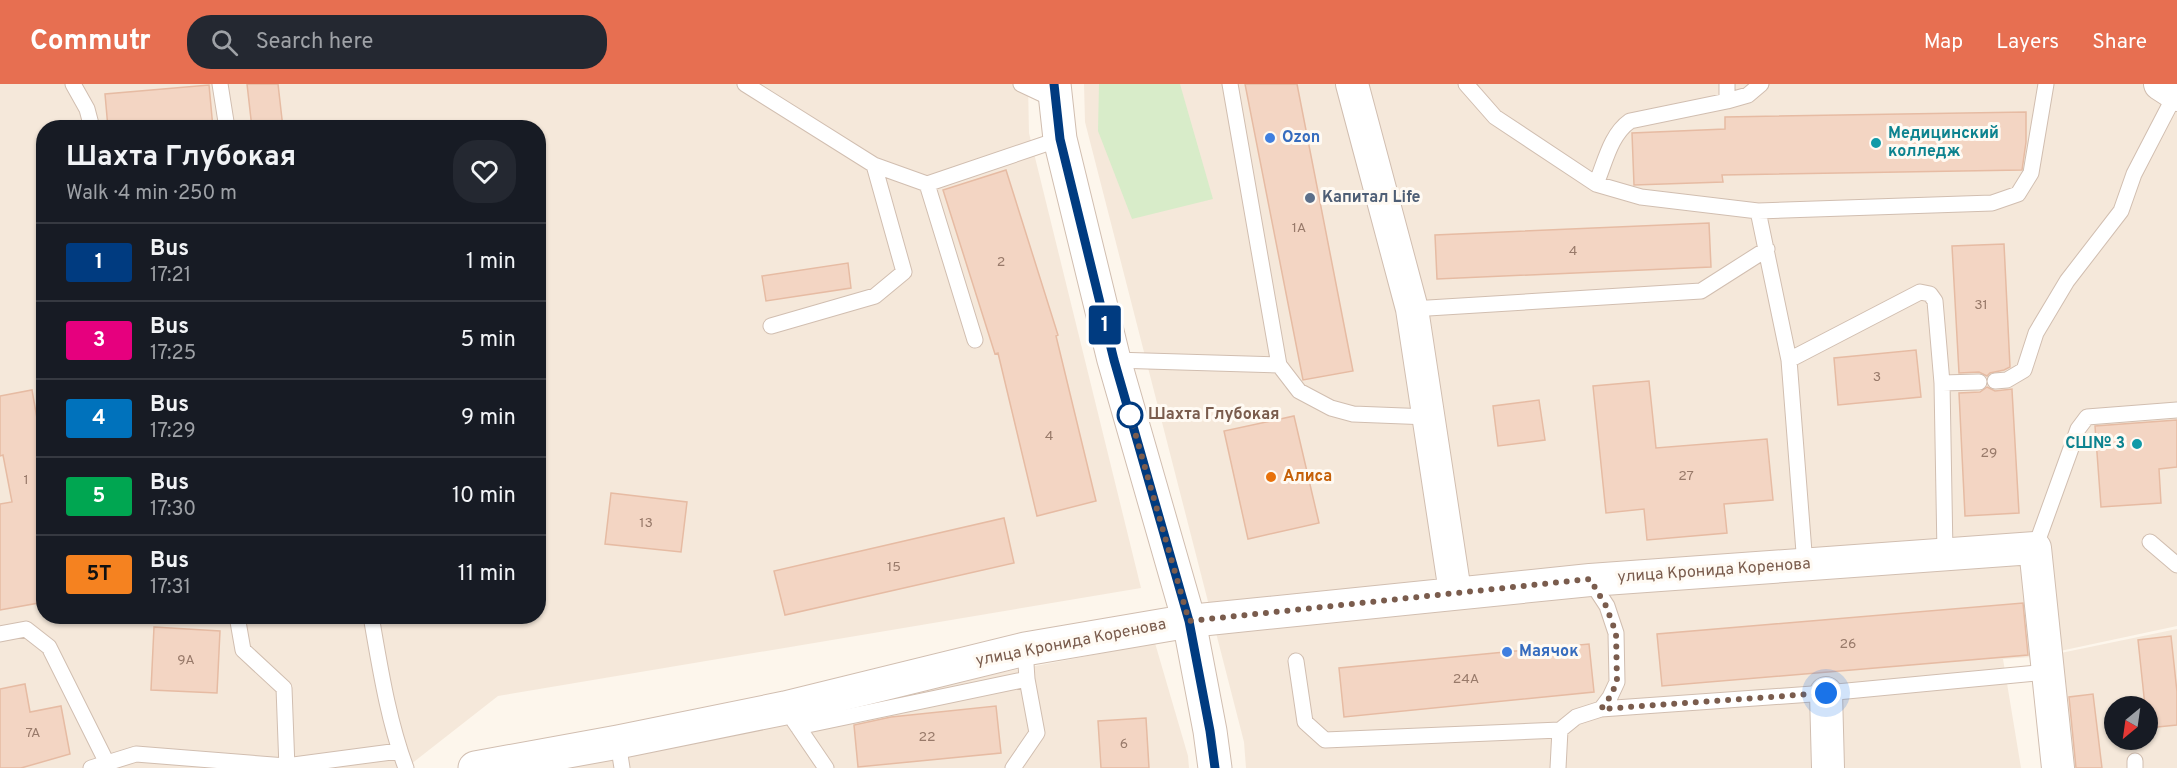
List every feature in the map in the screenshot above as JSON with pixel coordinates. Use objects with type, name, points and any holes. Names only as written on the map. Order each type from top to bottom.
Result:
[{"type":"street","points":[[1352,84],[1412,309],[1455,592]]},
{"type":"street","points":[[1054,92],[1060,139],[1114,360],[1189,621],[1215,768]]},
{"type":"street","points":[[2035,548],[2058,768]]},
{"type":"street","name":"улица Кронида Коренова","points":[[475,768],[620,755],[1026,664],[1189,621],[1590,579],[2035,548]]},
{"type":"street","points":[[1826,693],[1828,768]]},
{"type":"lane","points":[[73,84],[87,109],[90,120]]},
{"type":"lane","points":[[220,84],[226,120]]},
{"type":"lane","points":[[745,84],[874,165],[927,184],[1060,139]]},
{"type":"lane","points":[[1021,84],[1054,92]]},
{"type":"lane","points":[[1230,84],[1279,365],[1299,391],[1331,408],[1353,414],[1429,417]]},
{"type":"lane","points":[[1466,84],[1495,117],[1596,184],[1641,197],[1758,211],[1992,203],[2018,194],[2031,173],[2046,84]]},
{"type":"lane","points":[[1727,84],[1727,101]]},
{"type":"lane","points":[[1596,184],[1615,137],[1620,128],[1630,121],[1727,101],[1748,95],[1761,84]]},
{"type":"lane","points":[[1942,383],[2007,380],[2024,370],[2036,333],[2067,281],[2121,211],[2134,174],[2171,91]]},
{"type":"lane","points":[[771,326],[874,296],[904,272],[874,165]]},
{"type":"lane","points":[[927,184],[975,340]]},
{"type":"lane","points":[[1758,211],[1789,360],[1805,565]]},
{"type":"lane","points":[[1412,309],[1701,291],[1767,249]]},
{"type":"lane","points":[[1789,360],[1920,292],[1930,294],[1935,301],[1942,383],[1945,553]]},
{"type":"lane","points":[[1114,360],[1279,365]]},
{"type":"lane","points":[[2035,548],[2078,429],[2087,417],[2177,410]]},
{"type":"lane","points":[[2150,542],[2177,565]]},
{"type":"lane","points":[[1590,579],[1606,606],[1616,633],[1617,682],[1601,709]]},
{"type":"lane","points":[[238,624],[243,650],[284,688],[286,767]]},
{"type":"lane","points":[[372,624],[399,751],[406,768]]},
{"type":"lane","points":[[0,634],[26,629],[49,647],[106,763]]},
{"type":"lane","points":[[1296,661],[1305,722],[1325,740],[1560,730],[1576,717],[1601,709],[1826,693],[2048,672]]},
{"type":"lane","points":[[1013,768],[1037,732],[1026,664]]},
{"type":"lane","points":[[791,718],[826,768]]},
{"type":"lane","points":[[1558,768],[1560,730]]},
{"type":"lane","points":[[91,768],[136,754],[286,767],[399,751]]},
{"type":"shaded area","points":[[0,84],[1028,84],[1029,133],[1141,588],[498,696],[406,768],[0,768]]},
{"type":"shaded area","points":[[1084,84],[2177,84],[2177,626],[2032,657],[2003,659],[2021,768],[1246,768],[1244,742],[1085,122]]},
{"type":"shaded area","points":[[2177,629],[2177,768],[2066,768],[2051,655]]},
{"type":"shaded area","points":[[1155,643],[1188,756],[1189,768],[525,768],[531,763]]},
{"type":"green space","points":[[1099,84],[1180,84],[1213,199],[1132,219],[1098,131]]},
{"type":"building","points":[[247,84],[278,84],[282,120],[251,120]]},
{"type":"building","points":[[1245,84],[1297,84],[1353,371],[1303,380]]},
{"type":"building","points":[[209,85],[212,120],[107,120],[105,94]]},
{"type":"building","name":"Медицинский колледж","points":[[2026,112],[2026,142],[2022,170],[1722,175],[1723,182],[1634,185],[1632,133],[1725,129],[1725,117]]},
{"type":"building","points":[[1006,170],[1058,335],[1056,336],[1096,501],[1037,516],[998,353],[995,354],[943,190]]},
{"type":"building","points":[[1709,223],[1711,267],[1437,279],[1435,235]]},
{"type":"building","points":[[2004,244],[2010,367],[1987,376],[1979,372],[1959,373],[1952,246]]},
{"type":"building","points":[[848,263],[851,288],[766,301],[762,276]]},
{"type":"building","points":[[1916,350],[1921,397],[1838,405],[1834,358]]},
{"type":"building","points":[[1649,381],[1656,448],[1767,439],[1773,500],[1724,504],[1727,533],[1647,540],[1644,509],[1606,513],[1593,386]]},
{"type":"building","points":[[1987,387],[1995,391],[2012,389],[2019,513],[1965,516],[1959,393],[1980,392]]},
{"type":"building","points":[[32,390],[36,413],[36,603],[0,610],[0,504],[12,502],[3,455],[0,456],[0,396]]},
{"type":"building","points":[[1539,400],[1545,440],[1498,446],[1493,406]]},
{"type":"building","name":"Алиса","points":[[1294,416],[1319,523],[1248,539],[1224,431]]},
{"type":"building","name":"СШ№ 3","points":[[2177,420],[2177,467],[2159,469],[2161,503],[2101,507],[2095,426]]},
{"type":"building","points":[[611,493],[687,502],[681,552],[605,544]]},
{"type":"building","points":[[1004,518],[1014,563],[785,615],[774,571]]},
{"type":"building","points":[[2023,603],[2028,655],[1662,686],[1657,634]]},
{"type":"building","points":[[154,627],[220,631],[217,693],[151,690]]},
{"type":"building","points":[[2171,636],[2177,692],[2177,725],[2158,727],[2158,696],[2144,696],[2138,640]]},
{"type":"building","points":[[1589,644],[1594,692],[1344,717],[1339,668]]},
{"type":"building","points":[[25,684],[30,712],[61,706],[70,754],[21,768],[0,768],[0,689]]},
{"type":"building","points":[[2093,694],[2102,768],[2076,768],[2069,697]]},
{"type":"building","points":[[996,706],[1001,753],[858,767],[854,725],[891,717]]},
{"type":"building","points":[[1146,718],[1149,768],[1101,768],[1098,721]]},
{"type":"bus line","name":"1","points":[[1054,84],[1060,139],[1114,360],[1189,621],[1215,768]]},
{"type":"place","name":"Ozon","points":[[1270,138]]},
{"type":"place","name":"Медицинский колледж","points":[[1876,143]]},
{"type":"place","name":"Капитал Life","points":[[1310,198]]},
{"type":"place","name":"Шахта Глубокая","points":[[1130,415]]},
{"type":"place","name":"СШ№ 3","points":[[2137,444]]},
{"type":"place","name":"Алиса","points":[[1271,477]]},
{"type":"place","name":"Маячок","points":[[1507,652]]},
{"type":"route","points":[[1130,415],[1189,621],[1590,579],[1606,606],[1616,633],[1617,682],[1601,709],[1826,693]]}]
